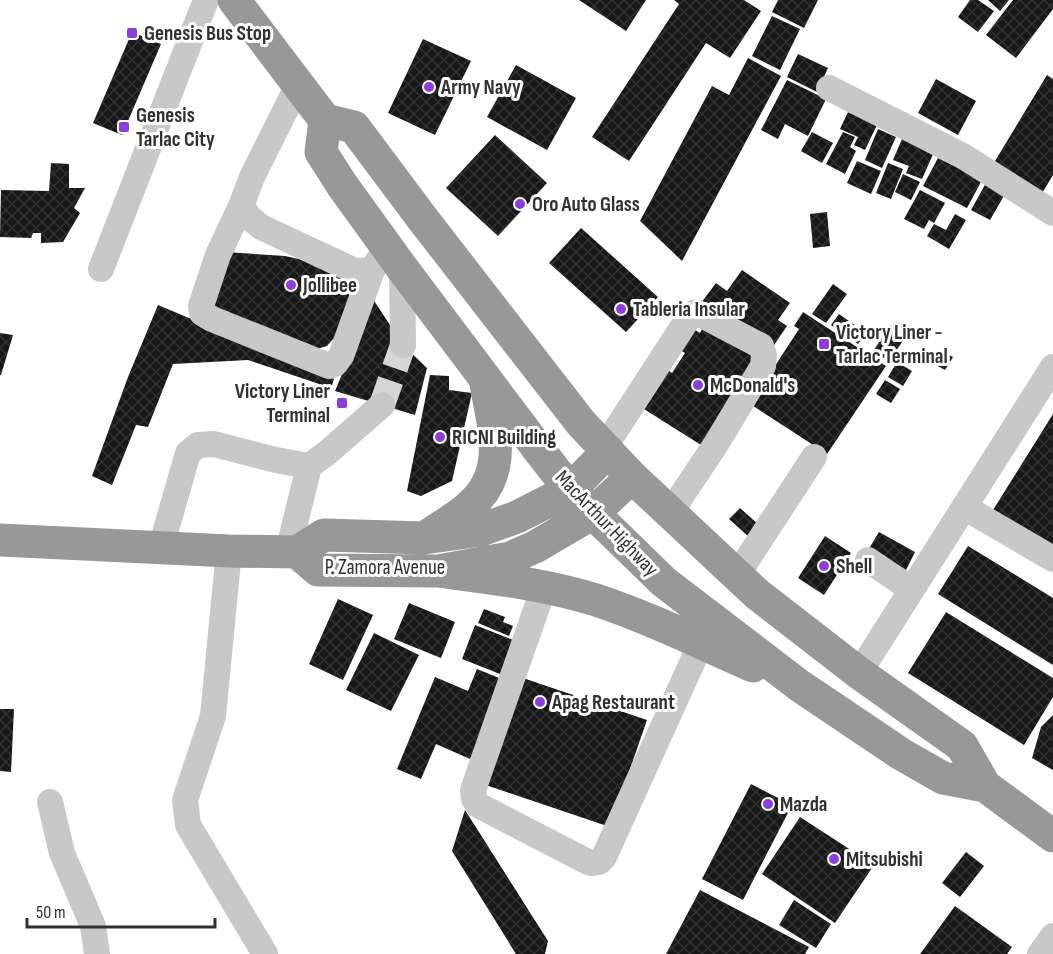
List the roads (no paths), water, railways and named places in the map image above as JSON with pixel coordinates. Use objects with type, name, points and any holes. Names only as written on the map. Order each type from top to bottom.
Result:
[{"type":"highway","points":[[234,0],[325,120]]},
{"type":"highway","name":"MacArthur Highway","points":[[985,786],[943,778],[901,754],[800,686],[664,582],[570,490],[485,378],[387,261],[321,152],[325,120],[354,127],[422,219],[585,428],[632,477],[737,575],[859,673],[962,747],[985,786],[1053,836]]},
{"type":"highway","points":[[424,538],[471,506],[488,486],[497,454],[485,378]]},
{"type":"highway","name":"P. Zamora Avenue","points":[[606,449],[570,490],[517,517],[481,530],[424,538],[324,535],[292,552],[318,570],[438,571],[510,558],[536,547],[593,513],[632,477]]},
{"type":"highway","points":[[0,540],[292,552]]},
{"type":"highway","points":[[438,571],[521,582],[596,600],[800,686]]},
{"type":"street","points":[[101,269],[206,0]]},
{"type":"street","points":[[298,85],[252,177],[218,255],[201,306],[202,313],[329,366],[335,364],[341,356],[387,261]]},
{"type":"street","points":[[829,88],[963,156],[1053,213]]},
{"type":"street","points":[[241,206],[261,227],[355,270],[387,261]]},
{"type":"street","points":[[387,261],[403,345]]},
{"type":"street","points":[[606,449],[691,314],[696,312],[761,346],[764,355],[763,366],[716,444],[670,513]]},
{"type":"street","points":[[859,673],[1053,367]]},
{"type":"street","points":[[292,552],[309,466],[382,405]]},
{"type":"street","points":[[161,547],[188,453],[198,445],[214,444],[309,466]]},
{"type":"street","points":[[737,575],[814,457]]},
{"type":"street","points":[[964,507],[1053,559]]},
{"type":"street","points":[[229,551],[213,716],[185,800],[188,825],[265,954]]},
{"type":"street","points":[[868,560],[911,589]]},
{"type":"street","points":[[544,587],[473,789],[474,799],[478,805],[590,863],[599,862],[604,857],[701,643]]},
{"type":"street","points":[[50,802],[62,853],[93,926],[97,954]]},
{"type":"street","points":[[1040,954],[1053,936]]},
{"type":"tunnel","points":[[382,405],[403,345]]},
{"type":"place","name":"Genesis Bus Stop","points":[[132,33]]},
{"type":"place","name":"Army Navy","points":[[429,87]]},
{"type":"place","name":"Genesis Tarlac City","points":[[124,127]]},
{"type":"place","name":"Oro Auto Glass","points":[[520,204]]},
{"type":"place","name":"Jollibee","points":[[291,285]]},
{"type":"place","name":"Tableria Insular","points":[[621,309]]},
{"type":"place","name":"Victory Liner - Tarlac Terminal","points":[[824,344]]},
{"type":"place","name":"McDonald's","points":[[698,385]]},
{"type":"place","name":"Victory Liner Terminal","points":[[342,403]]},
{"type":"place","name":"RICNI Building","points":[[440,437]]},
{"type":"place","name":"Shell","points":[[824,566]]},
{"type":"place","name":"Apag Restaurant","points":[[540,702]]},
{"type":"place","name":"Mazda","points":[[768,804]]},
{"type":"place","name":"Mitsubishi","points":[[834,859]]}]
